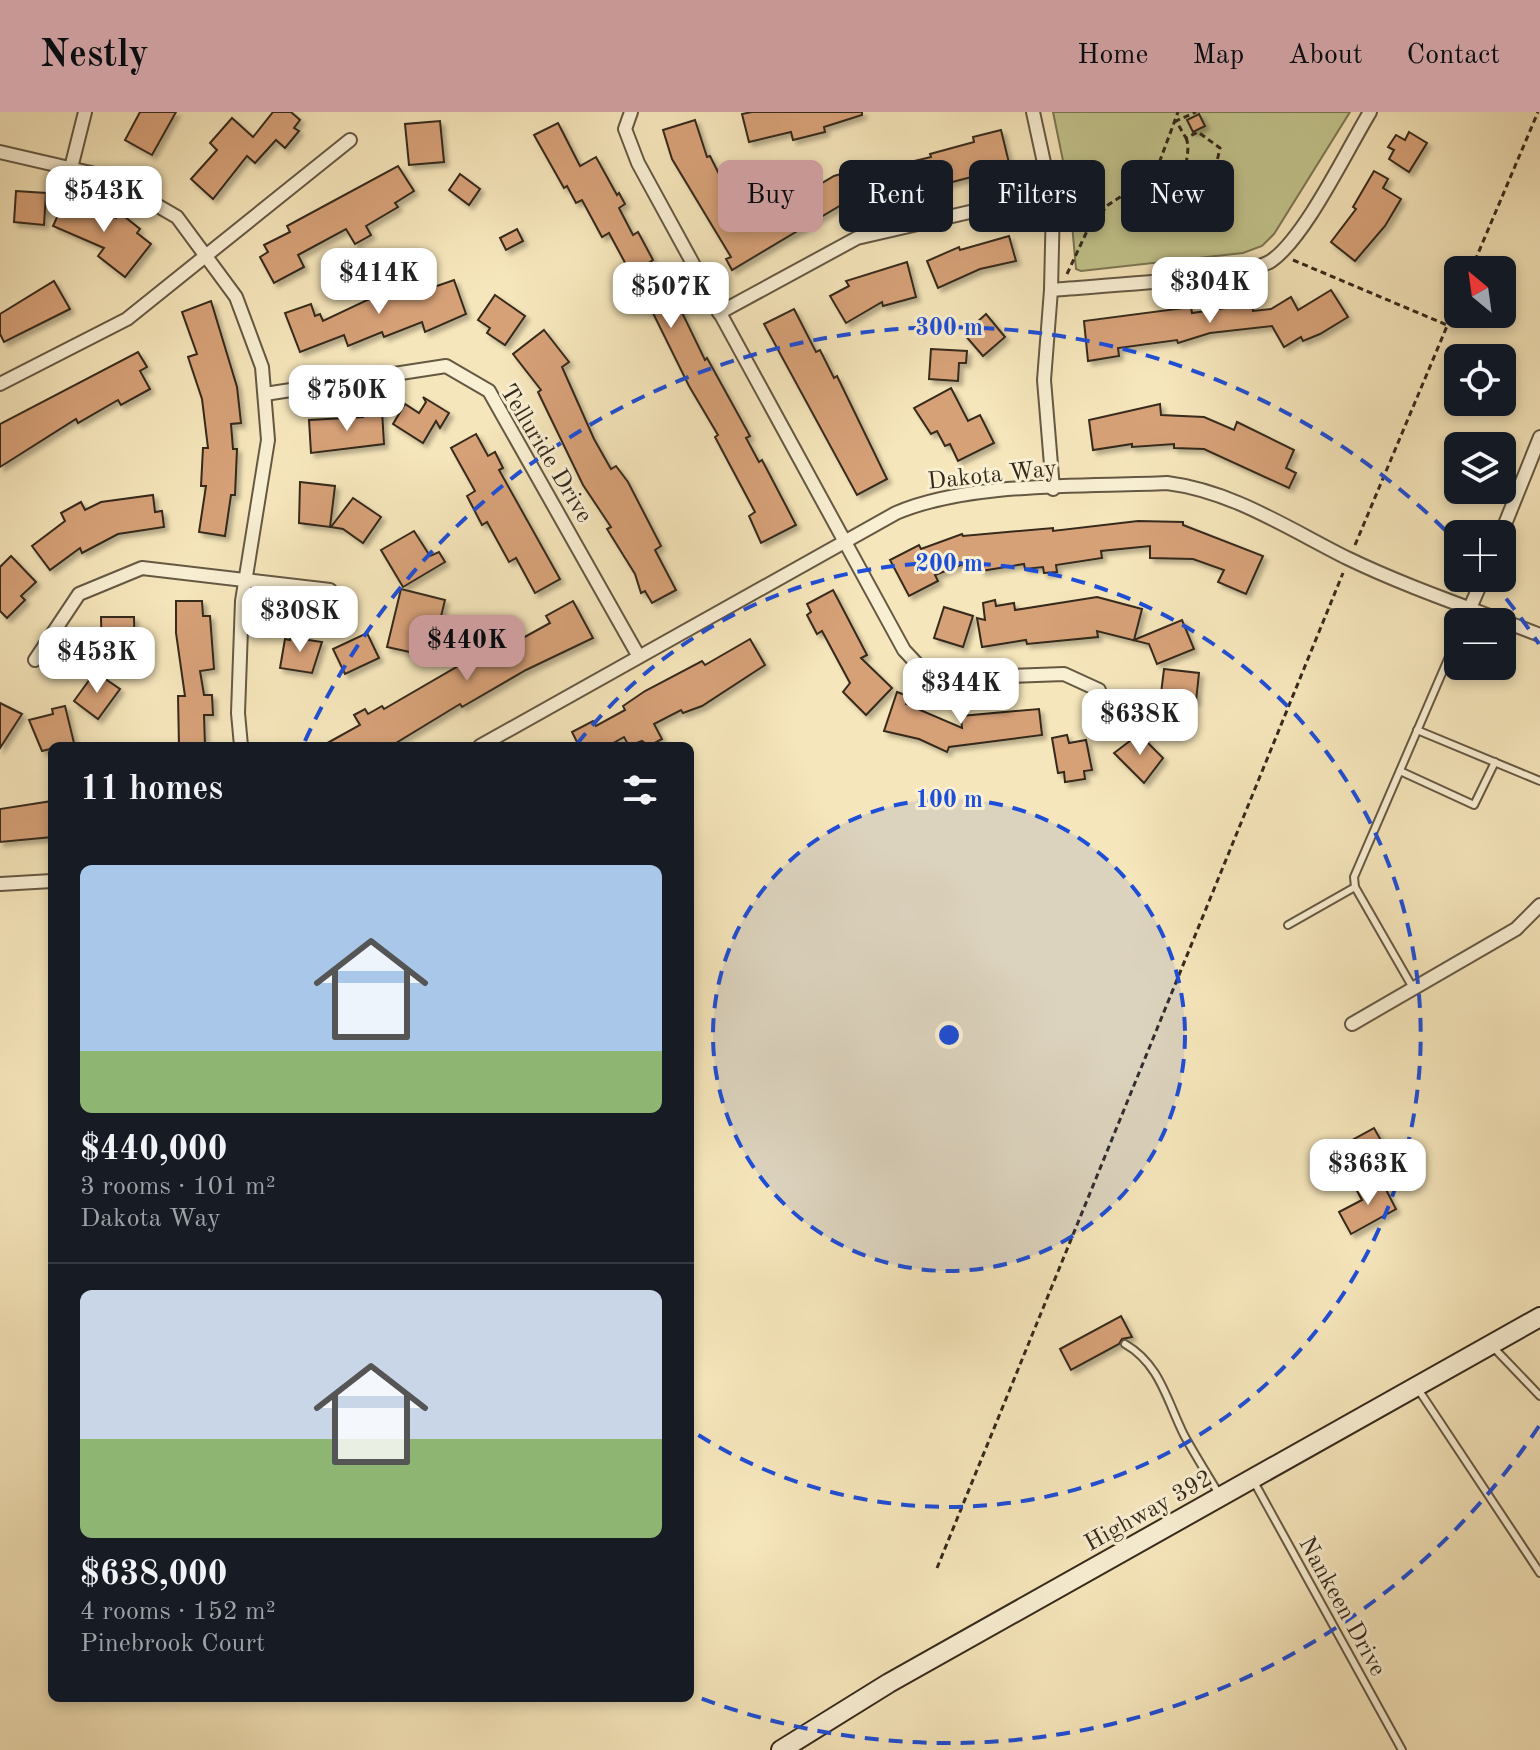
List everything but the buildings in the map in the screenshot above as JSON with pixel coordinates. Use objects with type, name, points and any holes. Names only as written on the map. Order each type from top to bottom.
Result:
[{"type":"main road","name":"Highway 392","points":[[781,1750],[889,1683],[1540,1317]]},
{"type":"street","points":[[71,168],[85,112]]},
{"type":"street","points":[[1033,112],[1044,160]]},
{"type":"street","points":[[1051,290],[1258,267],[1292,240],[1370,112]]},
{"type":"street","points":[[629,115],[625,129],[638,163],[904,650],[918,665],[933,674],[953,678],[1064,674],[1099,690]]},
{"type":"street","points":[[0,384],[127,319],[204,254],[350,140]]},
{"type":"street","points":[[0,152],[108,177],[177,217],[236,297],[262,367],[268,440],[246,579],[238,713],[241,742]]},
{"type":"street","points":[[719,313],[857,238],[969,212]]},
{"type":"street","points":[[1052,232],[1044,380],[1053,489]]},
{"type":"street","name":"Telluride Drive","points":[[265,394],[446,366],[489,391],[638,655]]},
{"type":"street","points":[[1507,520],[1540,437]]},
{"type":"street","name":"Dakota Way","points":[[487,742],[843,541],[919,503],[972,493],[1167,483],[1193,486],[1280,523],[1349,559],[1470,608]]},
{"type":"street","points":[[35,660],[79,594],[142,568],[330,590]]},
{"type":"street","points":[[1470,608],[1477,592]]},
{"type":"street","name":"Dakota Way","points":[[1516,626],[1540,635]]},
{"type":"street","points":[[0,884],[48,881]]},
{"type":"street","points":[[1352,1024],[1516,929],[1540,905]]},
{"type":"lane","points":[[1413,989],[1355,887],[1354,877],[1444,668]]},
{"type":"lane","points":[[1417,730],[1540,781]]},
{"type":"lane","points":[[1400,771],[1474,805],[1495,762]]},
{"type":"lane","points":[[1288,925],[1355,887]]},
{"type":"lane","points":[[1125,1344],[1143,1354],[1151,1365],[1174,1407],[1183,1432],[1221,1497]]},
{"type":"lane","points":[[1491,1344],[1540,1396]]},
{"type":"lane","points":[[1416,1387],[1540,1573]]},
{"type":"lane","name":"Nankeen Drive","points":[[1253,1479],[1402,1750]]},
{"type":"path","points":[[1161,160],[1178,112]]},
{"type":"path","points":[[1176,121],[1196,112]]},
{"type":"path","points":[[1477,256],[1538,112]]},
{"type":"path","points":[[1176,121],[1186,138],[1189,143],[1186,179],[1190,186],[1201,191],[1212,184],[1220,148],[1198,132],[1186,138]]},
{"type":"path","points":[[1051,290],[1069,272],[1088,229],[1108,205],[1121,196]]},
{"type":"path","points":[[1278,254],[1444,324]]},
{"type":"path","points":[[1355,545],[1446,328]]},
{"type":"path","points":[[937,1568],[1217,875],[1343,573]]},
{"type":"green space","points":[[1053,112],[1350,112],[1274,234],[1262,246],[1243,253],[1081,271],[1076,269],[1073,232],[1105,232],[1105,160],[1063,160]]}]
